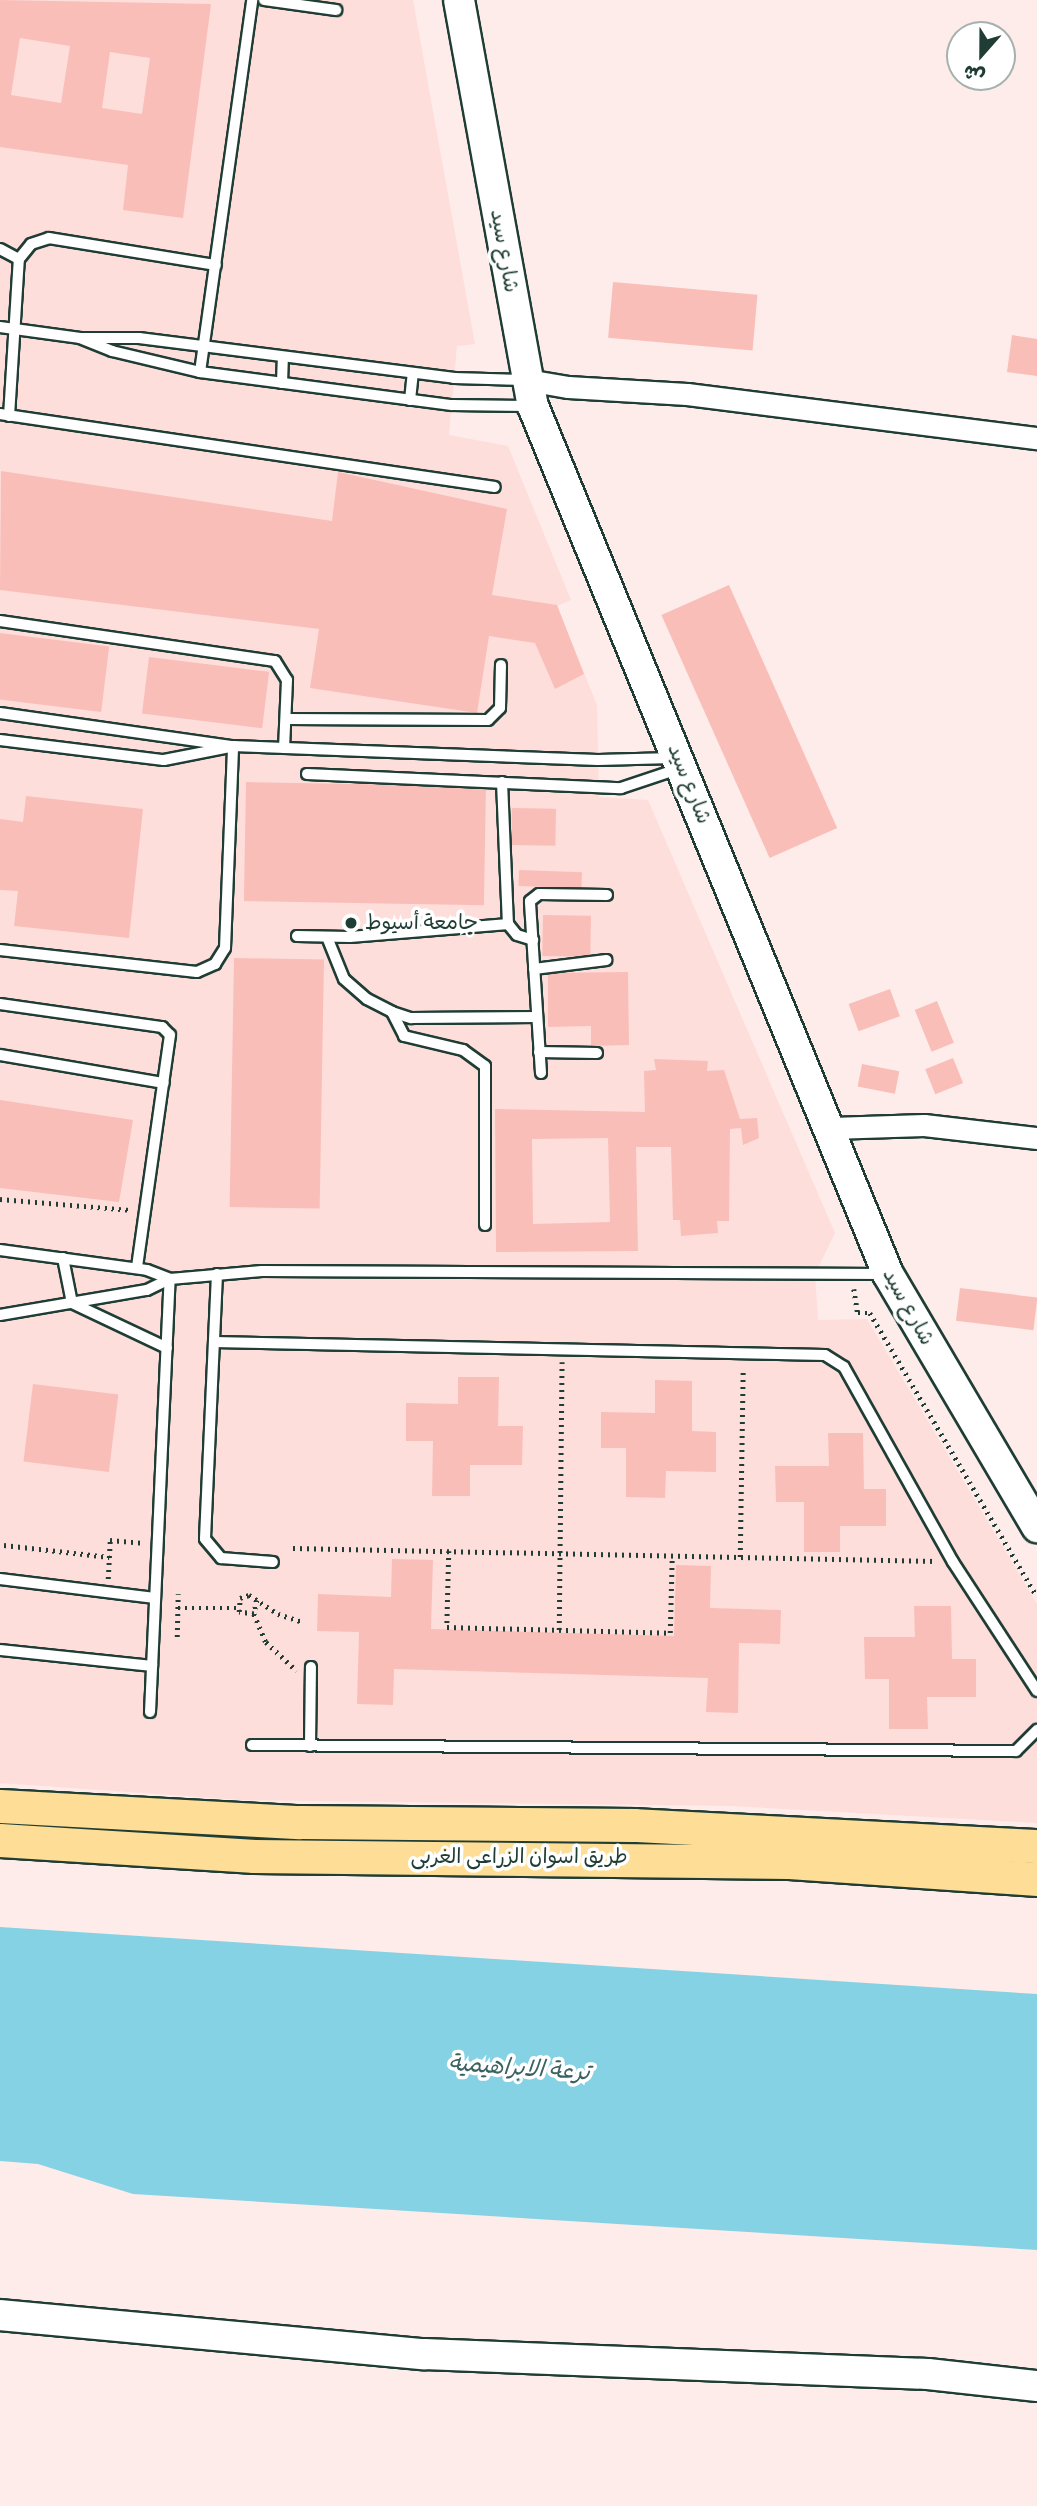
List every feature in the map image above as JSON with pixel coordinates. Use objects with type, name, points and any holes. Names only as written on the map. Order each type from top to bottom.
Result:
[{"type":"main road","name":"شارع سيد","points":[[458,0],[530,393],[831,1128],[888,1274],[1037,1527]]},
{"type":"main road","name":"طريق اسوان الزراعى الغربى","points":[[0,1806],[261,1821],[661,1826],[1037,1846]]},
{"type":"main road","name":"طريق اسوان الزراعى الغربى","points":[[0,1840],[254,1856],[762,1861],[1037,1879]]},
{"type":"main road","points":[[0,2315],[424,2354],[929,2374],[1037,2386]]},
{"type":"street","points":[[530,393],[568,387],[687,394],[1037,438]]},
{"type":"street","points":[[831,1128],[924,1125],[1037,1138]]},
{"type":"lane","points":[[200,372],[252,0]]},
{"type":"lane","points":[[264,0],[336,10]]},
{"type":"lane","points":[[216,265],[49,239],[31,244],[19,259],[4,415],[495,487]]},
{"type":"lane","points":[[0,249],[19,259]]},
{"type":"lane","points":[[0,327],[80,338],[112,351],[200,372],[410,400],[530,393]]},
{"type":"lane","points":[[80,338],[113,335],[413,373],[530,393]]},
{"type":"lane","points":[[282,383],[283,357]]},
{"type":"lane","points":[[410,400],[413,373]]},
{"type":"lane","points":[[0,621],[269,658],[285,672],[284,748]]},
{"type":"lane","points":[[286,719],[488,720],[500,708],[500,665]]},
{"type":"lane","points":[[0,713],[233,746],[680,762]]},
{"type":"lane","points":[[0,740],[163,760],[233,746]]},
{"type":"lane","points":[[0,950],[197,972],[215,964],[225,948],[233,746]]},
{"type":"lane","points":[[307,774],[621,788],[680,762]]},
{"type":"lane","points":[[502,782],[508,924],[517,935],[533,940]]},
{"type":"lane","points":[[541,1073],[530,901],[536,895],[607,895]]},
{"type":"lane","points":[[297,936],[327,937],[508,924]]},
{"type":"lane","points":[[327,937],[344,979],[367,999],[392,1012],[411,1018],[537,1017]]},
{"type":"lane","points":[[534,969],[606,960]]},
{"type":"lane","points":[[0,1004],[162,1027],[170,1040],[137,1268]]},
{"type":"lane","points":[[392,1012],[404,1036],[463,1049],[485,1066],[485,1226]]},
{"type":"lane","points":[[539,1052],[597,1053]]},
{"type":"lane","points":[[0,1055],[164,1083]]},
{"type":"lane","points":[[0,1250],[137,1268],[170,1279]]},
{"type":"lane","points":[[63,1258],[72,1303]]},
{"type":"lane","points":[[0,1315],[147,1290],[170,1279],[217,1274],[888,1274]]},
{"type":"lane","points":[[217,1274],[205,1539],[221,1558],[272,1562]]},
{"type":"lane","points":[[150,1712],[170,1279]]},
{"type":"lane","points":[[72,1303],[167,1348]]},
{"type":"lane","points":[[214,1342],[817,1352],[844,1367],[953,1562],[1037,1691]]},
{"type":"lane","points":[[0,1579],[155,1598]]},
{"type":"lane","points":[[0,1650],[152,1666]]},
{"type":"lane","points":[[310,1746],[311,1672]]},
{"type":"lane","points":[[252,1745],[1016,1751],[1037,1730]]},
{"type":"path","points":[[0,1199],[126,1213],[132,1206]]},
{"type":"path","points":[[851,1274],[858,1313],[870,1313],[1037,1596]]},
{"type":"path","points":[[559,1630],[562,1347]]},
{"type":"path","points":[[740,1557],[744,1350]]},
{"type":"path","points":[[107,1592],[110,1540],[158,1544]]},
{"type":"path","points":[[4,1545],[109,1557]]},
{"type":"path","points":[[293,1548],[953,1562]]},
{"type":"path","points":[[449,1551],[447,1627],[670,1633],[672,1555]]},
{"type":"path","points":[[177,1637],[178,1594]]},
{"type":"path","points":[[237,1608],[244,1595],[302,1622]]},
{"type":"path","points":[[257,1600],[254,1614],[275,1653],[311,1672]]},
{"type":"path","points":[[178,1608],[237,1608]]},
{"type":"path","points":[[237,1608],[242,1614],[254,1614]]},
{"type":"shaded area","name":"جامعة أسيوط","points":[[0,0],[413,0],[475,344],[457,346],[449,435],[508,446],[571,600],[557,606],[597,705],[599,797],[648,800],[835,1233],[815,1274],[818,1320],[867,1319],[1037,1604],[1037,1823],[731,1806],[241,1800],[0,1783]]},
{"type":"water","name":"ترعة الابراهيمية","points":[[0,1927],[1037,1994],[1037,2250],[133,2194],[38,2164],[0,2161]]},
{"type":"building","points":[[0,0],[211,4],[183,218],[123,210],[128,165],[0,147]],"holes":[[[20,38],[70,46],[61,103],[11,95]],[[110,52],[150,58],[142,114],[102,108]]]},
{"type":"building","points":[[613,282],[757,295],[753,350],[608,338]]},
{"type":"building","points":[[1012,335],[1037,339],[1037,376],[1007,372]]},
{"type":"building","points":[[1,471],[332,521],[338,472],[507,509],[492,595],[557,605],[584,674],[555,689],[535,643],[489,636],[477,713],[310,688],[319,629],[0,590]]},
{"type":"building","points":[[729,585],[837,828],[770,858],[661,615]]},
{"type":"building","points":[[0,633],[109,646],[101,712],[0,699]]},
{"type":"building","points":[[149,657],[269,672],[262,728],[142,714]]},
{"type":"building","points":[[246,782],[486,786],[484,905],[244,901]]},
{"type":"building","points":[[26,796],[143,809],[129,938],[14,926],[18,891],[0,890],[0,819],[23,822]]},
{"type":"building","points":[[512,808],[556,809],[555,846],[511,845]]},
{"type":"building","points":[[519,870],[582,872],[581,888],[518,886]]},
{"type":"building","points":[[543,915],[591,916],[590,957],[542,956]]},
{"type":"building","points":[[234,958],[324,960],[320,1209],[230,1207]]},
{"type":"building","points":[[628,972],[629,1045],[591,1046],[591,1026],[548,1027],[548,973]]},
{"type":"building","points":[[890,989],[900,1016],[859,1031],[849,1004]]},
{"type":"building","points":[[937,1001],[954,1043],[932,1052],[915,1010]]},
{"type":"building","points":[[953,1058],[963,1083],[935,1094],[925,1069]]},
{"type":"building","points":[[654,1059],[708,1061],[707,1071],[724,1070],[740,1119],[757,1118],[759,1138],[743,1145],[741,1128],[730,1129],[729,1221],[717,1221],[718,1233],[681,1236],[680,1220],[673,1220],[671,1147],[636,1147],[638,1251],[496,1252],[495,1109],[645,1112],[644,1071],[656,1070]],"holes":[[[608,1138],[610,1222],[533,1224],[532,1139]]]},
{"type":"building","points":[[862,1064],[899,1071],[895,1094],[858,1087]]},
{"type":"building","points":[[0,1100],[133,1120],[119,1202],[0,1188]]},
{"type":"building","points":[[960,1288],[1037,1297],[1033,1330],[956,1321]]},
{"type":"building","points":[[458,1377],[499,1377],[498,1426],[523,1426],[522,1465],[470,1465],[470,1496],[432,1496],[433,1441],[406,1441],[406,1403],[458,1404]]},
{"type":"building","points":[[655,1380],[692,1381],[692,1431],[716,1432],[716,1472],[666,1471],[665,1498],[626,1497],[626,1448],[601,1448],[601,1412],[655,1413]]},
{"type":"building","points":[[33,1384],[118,1394],[109,1472],[23,1461]]},
{"type":"building","points":[[828,1433],[863,1433],[864,1489],[886,1489],[886,1526],[840,1526],[840,1552],[804,1552],[804,1502],[776,1502],[775,1466],[829,1466]]},
{"type":"building","points":[[392,1559],[433,1560],[431,1629],[674,1636],[676,1565],[711,1566],[710,1608],[781,1610],[780,1644],[739,1643],[738,1713],[706,1712],[708,1678],[394,1669],[393,1705],[357,1704],[359,1632],[317,1631],[318,1594],[391,1597]]},
{"type":"building","points":[[914,1606],[951,1606],[952,1659],[976,1659],[976,1697],[927,1697],[928,1729],[889,1729],[889,1679],[865,1679],[864,1637],[915,1637]]},
{"type":"place","name":"جامعة أسيوط","points":[[351,923]]}]
